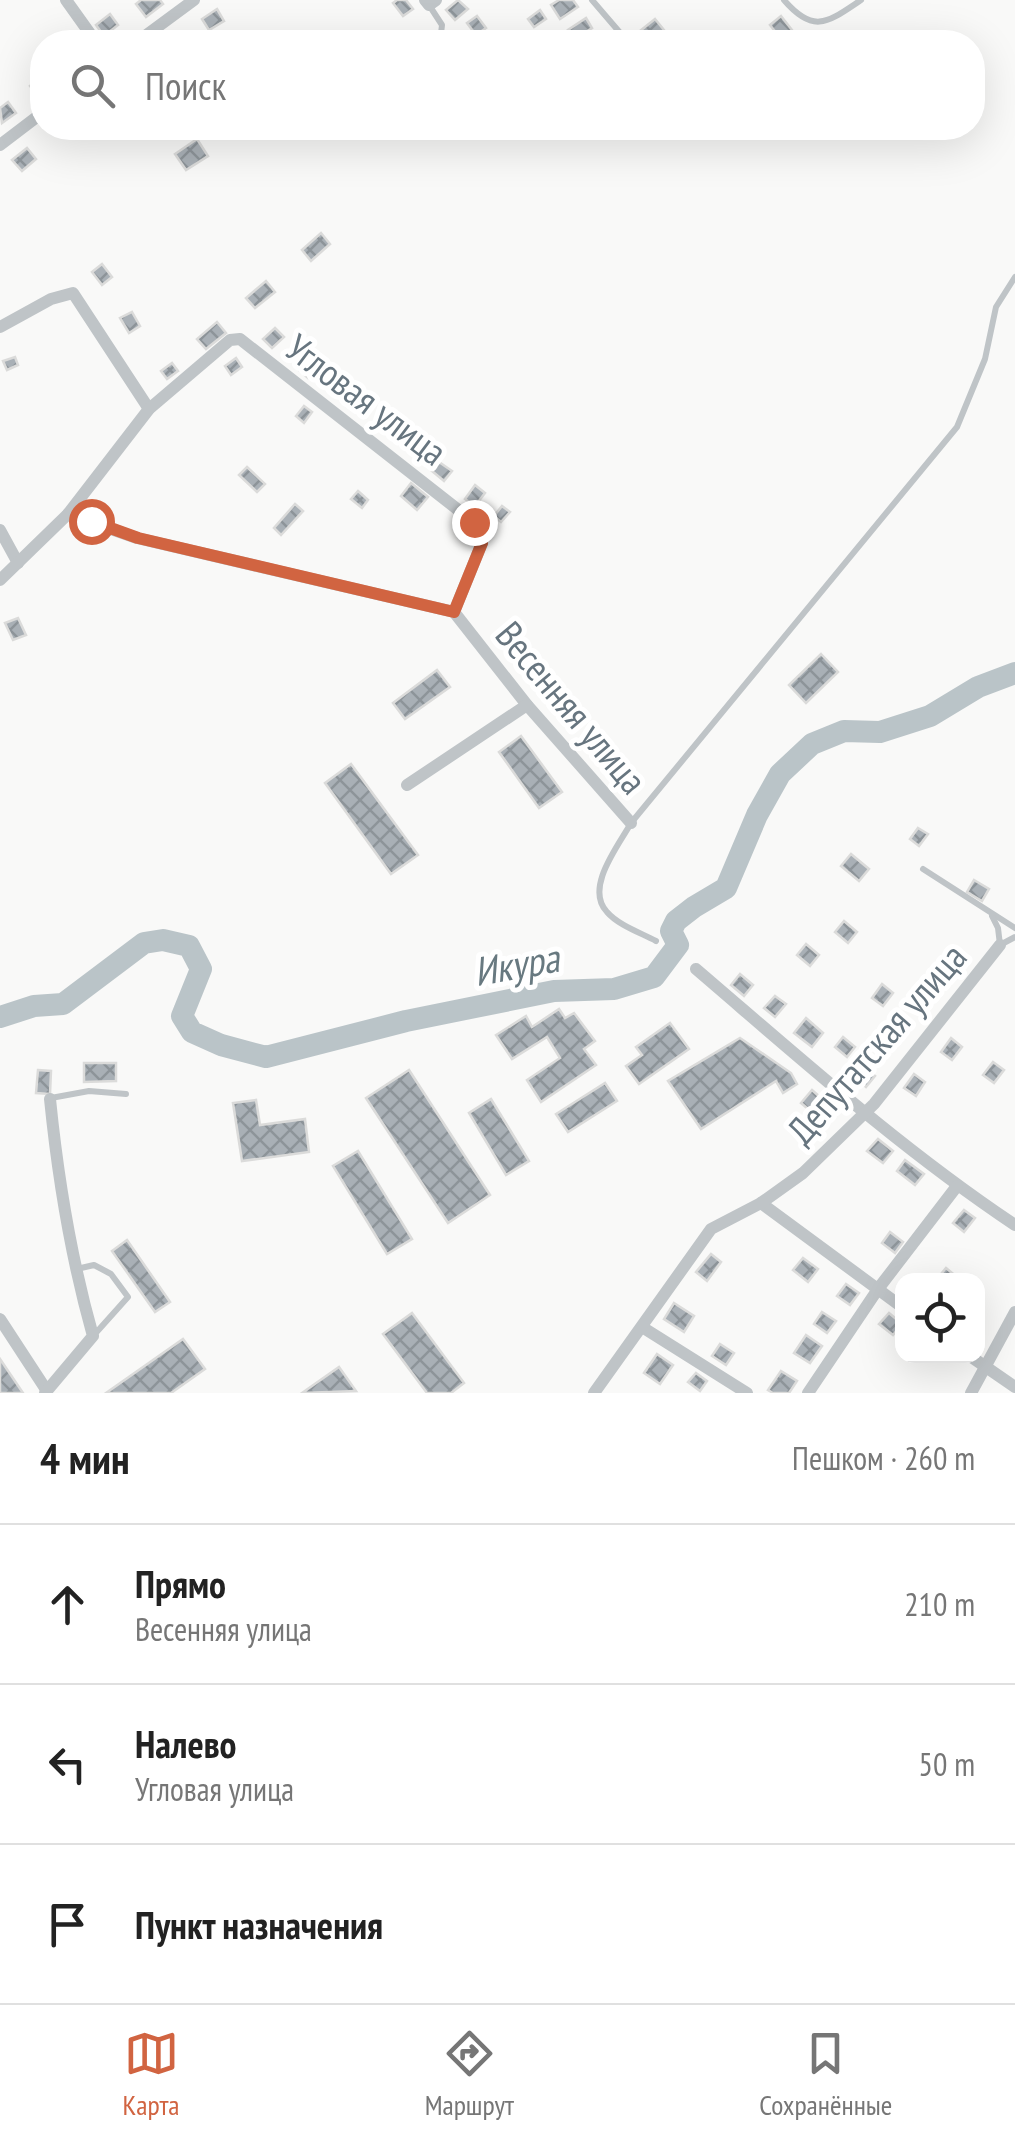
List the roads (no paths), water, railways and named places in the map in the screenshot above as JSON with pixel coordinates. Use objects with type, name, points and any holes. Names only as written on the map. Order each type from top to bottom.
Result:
[{"type":"street","points":[[66,0],[87,30]]},
{"type":"street","points":[[153,30],[194,0]]},
{"type":"street","points":[[0,145],[30,123]]},
{"type":"street","points":[[0,328],[51,299],[73,293],[149,409],[68,514],[0,580]]},
{"type":"street","name":"Угловая улица","points":[[149,409],[230,340],[240,340],[474,522],[482,543],[454,612]]},
{"type":"street","name":"Весенняя улица","points":[[68,514],[138,538],[454,612],[527,706],[631,823]]},
{"type":"street","points":[[0,530],[18,564]]},
{"type":"street","points":[[406,785],[527,706]]},
{"type":"street","name":"Депутатская улица","points":[[594,1393],[711,1229],[734,1214],[761,1204],[803,1173],[874,1104],[1000,945]]},
{"type":"street","points":[[696,968],[862,1112],[957,1186],[1015,1224]]},
{"type":"street","points":[[0,1319],[46,1392],[93,1336],[76,1277],[50,1099]]},
{"type":"street","points":[[943,1174],[945,1204]]},
{"type":"street","points":[[808,1393],[878,1290],[957,1186]]},
{"type":"street","points":[[761,1204],[895,1302]]},
{"type":"street","points":[[972,1393],[1015,1312]]},
{"type":"street","points":[[642,1327],[747,1393]]},
{"type":"street","points":[[980,1363],[1015,1387]]},
{"type":"lane","points":[[592,0],[618,30]]},
{"type":"lane","points":[[784,0],[806,22],[818,23],[835,18],[862,0]]},
{"type":"lane","points":[[430,2],[442,30]]},
{"type":"lane","points":[[656,941],[607,913],[599,899],[602,878],[631,823],[957,428],[985,359],[996,307],[1015,277]]},
{"type":"lane","points":[[923,869],[1015,928]]},
{"type":"lane","points":[[990,911],[1000,945],[1015,937]]},
{"type":"lane","points":[[50,1099],[89,1091],[126,1094]]},
{"type":"lane","points":[[76,1277],[80,1268],[94,1264],[111,1274],[128,1296],[93,1336]]},
{"type":"waterway","name":"Икура","points":[[0,1017],[34,1006],[63,1004],[144,943],[163,940],[189,946],[201,969],[182,1016],[192,1032],[221,1045],[266,1057],[406,1021],[554,991],[614,989],[654,977],[678,945],[671,931],[676,921],[726,888],[757,815],[780,774],[812,744],[844,731],[880,732],[930,716],[978,687],[1015,673]]}]
